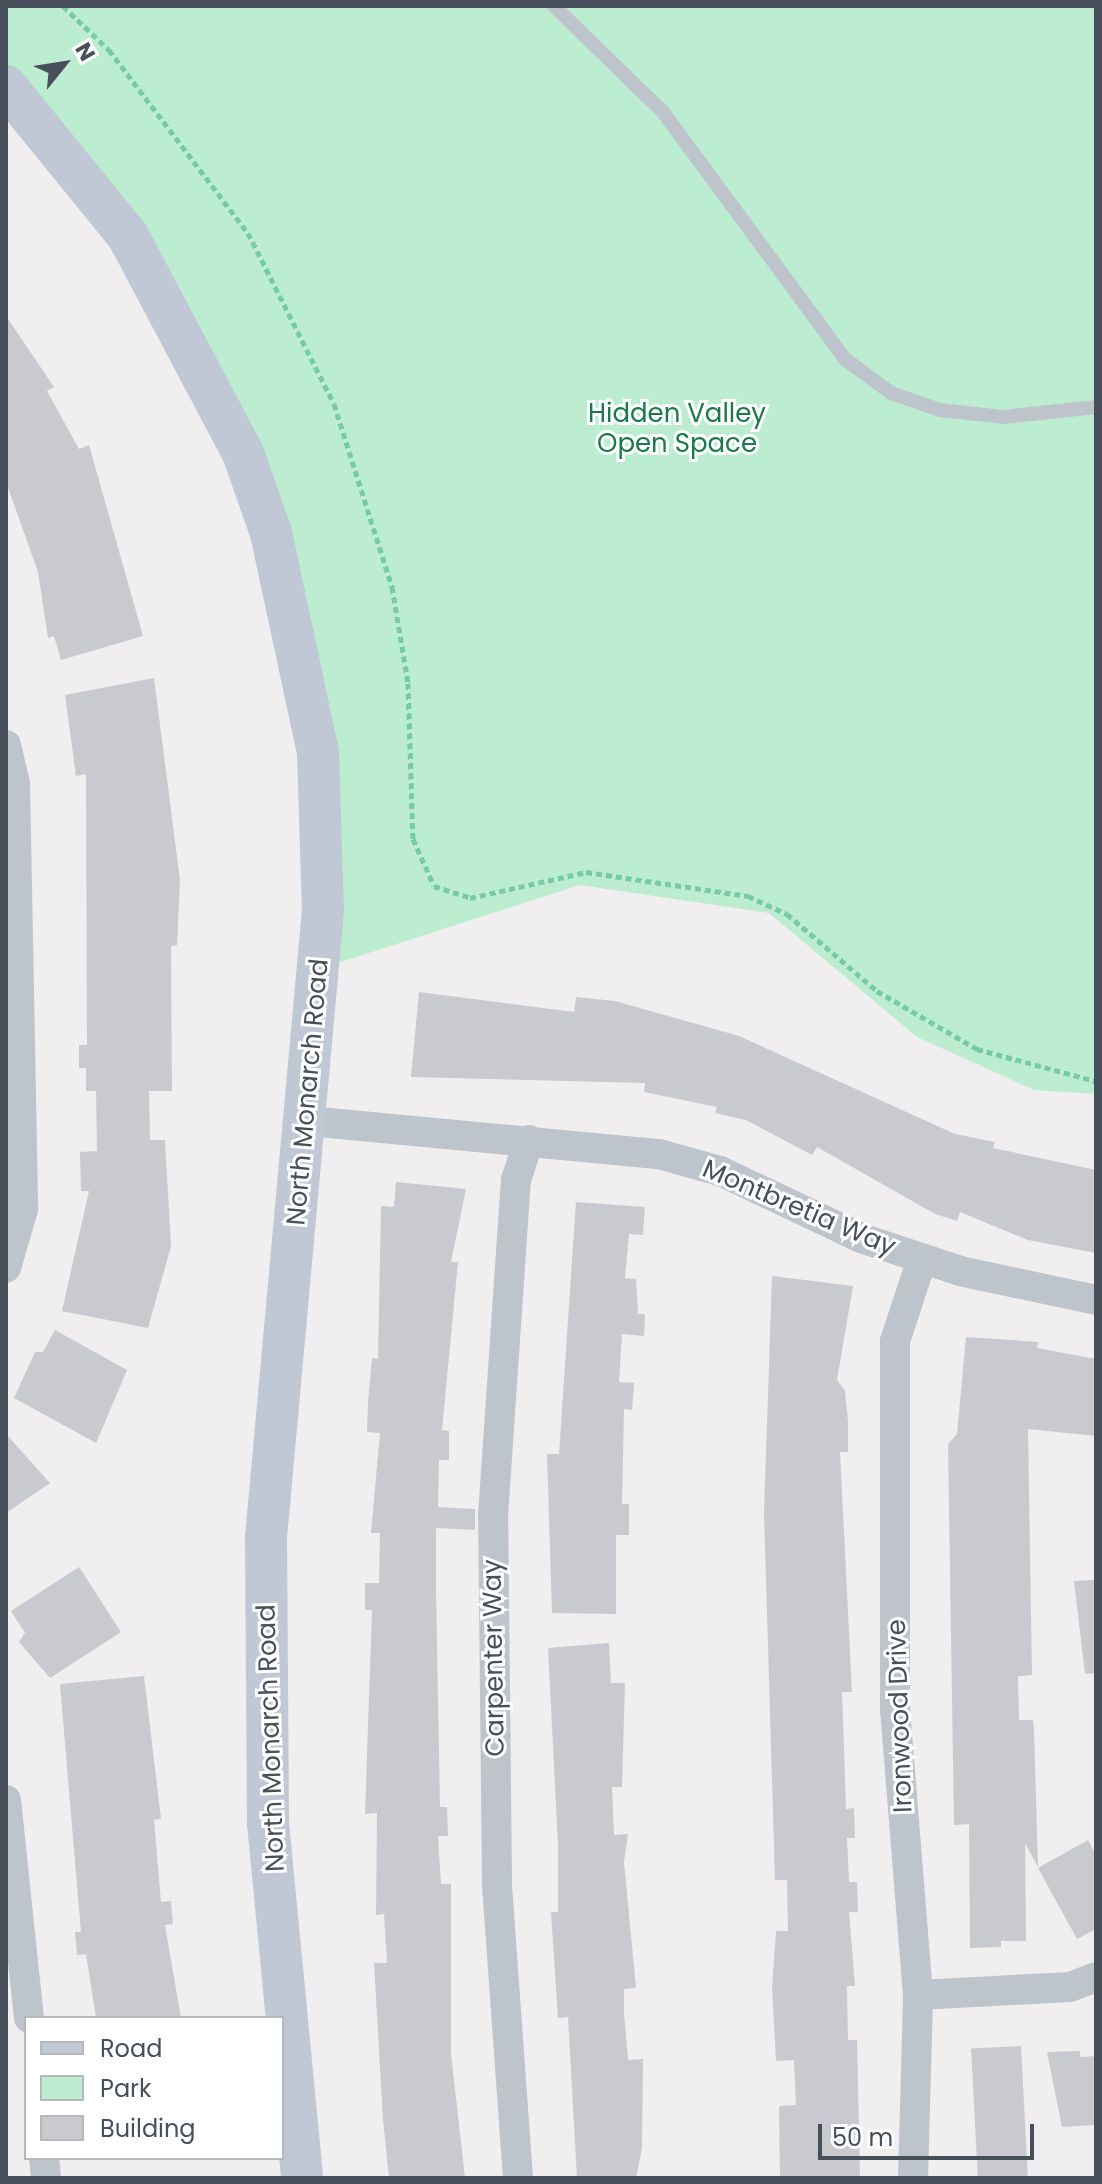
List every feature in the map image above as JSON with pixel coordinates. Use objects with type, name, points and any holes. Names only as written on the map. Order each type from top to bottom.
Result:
[{"type":"street","name":"North Monarch Road","points":[[6,86],[128,236],[178,319],[243,453],[271,533],[318,753],[323,910],[308,1121],[266,1538],[268,1823],[302,2178]]},
{"type":"street","points":[[6,745],[15,783],[23,1209],[6,1268]]},
{"type":"street","name":"Montbretia Way","points":[[308,1121],[659,1154],[720,1171],[922,1259],[1096,1300]]},
{"type":"street","name":"Carpenter Way","points":[[518,2178],[497,1883],[493,1516],[516,1180],[529,1140]]},
{"type":"street","name":"Ironwood Drive","points":[[913,2178],[918,1995],[895,1710],[895,1341],[922,1259]]},
{"type":"street","points":[[6,1800],[29,2016]]},
{"type":"street","points":[[918,1995],[1070,1987],[1096,1977]]},
{"type":"lane","points":[[554,6],[663,112],[845,359],[891,393],[940,410],[1003,417],[1096,407]]},
{"type":"path","points":[[63,6],[109,50],[248,233],[334,404],[392,587],[408,683],[413,839],[434,886],[470,898],[586,872],[748,896],[787,914],[877,991],[977,1049],[1096,1081]]},
{"type":"green space","name":"Hidden Valley Open Space","points":[[6,6],[1096,6],[1096,1094],[1034,1090],[917,1037],[769,913],[580,885],[319,969],[321,836],[243,453],[6,86]]},
{"type":"building","points":[[6,316],[54,387],[47,391],[79,449],[89,445],[143,636],[61,660],[54,636],[48,638],[38,572],[6,482]]},
{"type":"building","points":[[154,678],[180,880],[177,945],[171,946],[172,1091],[149,1091],[150,1140],[165,1140],[171,1246],[148,1328],[62,1311],[89,1191],[81,1191],[80,1152],[97,1151],[96,1091],[86,1091],[86,1068],[79,1068],[79,1045],[87,1045],[86,774],[76,776],[65,695]]},
{"type":"building","points":[[419,992],[574,1012],[576,997],[615,1001],[739,1036],[955,1134],[995,1142],[993,1148],[1096,1170],[1096,1253],[1028,1240],[960,1212],[957,1221],[935,1214],[817,1147],[812,1155],[746,1120],[715,1113],[717,1107],[644,1092],[645,1083],[411,1077]]},
{"type":"building","points":[[396,1182],[466,1189],[451,1262],[458,1262],[442,1430],[449,1431],[449,1460],[439,1460],[438,1507],[475,1509],[475,1530],[436,1528],[440,1807],[447,1807],[448,1836],[438,1836],[441,1884],[451,1884],[451,2054],[465,2178],[389,2178],[383,2119],[374,1963],[387,1963],[384,1914],[376,1915],[377,1813],[365,1814],[372,1610],[365,1610],[365,1583],[379,1583],[380,1533],[371,1533],[380,1433],[367,1432],[372,1358],[378,1359],[381,1206],[394,1207]]},
{"type":"building","points":[[576,1202],[645,1207],[643,1235],[629,1234],[625,1278],[636,1279],[638,1314],[645,1314],[644,1336],[622,1334],[619,1382],[634,1383],[632,1410],[624,1409],[622,1504],[629,1504],[629,1535],[616,1535],[616,1614],[552,1613],[547,1454],[559,1454]]},
{"type":"building","points":[[772,1276],[853,1286],[837,1380],[845,1391],[848,1421],[848,1452],[840,1452],[852,1692],[842,1692],[846,1809],[854,1808],[855,1838],[847,1838],[849,1882],[857,1882],[858,1912],[849,1912],[855,1986],[847,1986],[848,2040],[857,2040],[860,2178],[780,2178],[779,2106],[796,2105],[794,2060],[776,2061],[772,1987],[776,1931],[788,1931],[787,1880],[775,1880],[764,1512]]},
{"type":"building","points":[[55,1330],[127,1370],[96,1443],[14,1398],[35,1352],[43,1352]]},
{"type":"building","points":[[966,1337],[1038,1342],[1037,1348],[1096,1359],[1096,1436],[1028,1429],[1032,1675],[1018,1676],[1019,1720],[1033,1720],[1038,1867],[1025,1843],[1026,1941],[1001,1941],[1001,1947],[970,1948],[969,1824],[954,1825],[948,1444],[957,1434]]},
{"type":"building","points":[[6,1434],[50,1483],[6,1513]]},
{"type":"building","points":[[79,1567],[121,1632],[50,1678],[19,1642],[25,1633],[11,1611]]},
{"type":"building","points":[[1096,1580],[1096,1673],[1085,1674],[1074,1581]]},
{"type":"building","points":[[609,1643],[611,1683],[625,1683],[622,1787],[612,1787],[614,1835],[628,1834],[624,1862],[636,1988],[624,1989],[624,2013],[628,2060],[643,2059],[642,2148],[636,2178],[577,2178],[568,2017],[558,2018],[551,1912],[558,1912],[558,1844],[548,1648]]},
{"type":"building","points":[[144,1676],[161,1819],[154,1820],[161,1902],[171,1901],[173,1924],[165,1925],[181,2016],[96,2016],[86,1954],[77,1955],[75,1932],[81,1932],[60,1684]]},
{"type":"building","points":[[1088,1840],[1096,1855],[1096,1929],[1077,1939],[1038,1868]]},
{"type":"building","points":[[1021,2046],[1028,2178],[978,2178],[971,2049]]},
{"type":"building","points":[[1080,2051],[1080,2057],[1096,2056],[1096,2125],[1062,2127],[1047,2052]]}]
